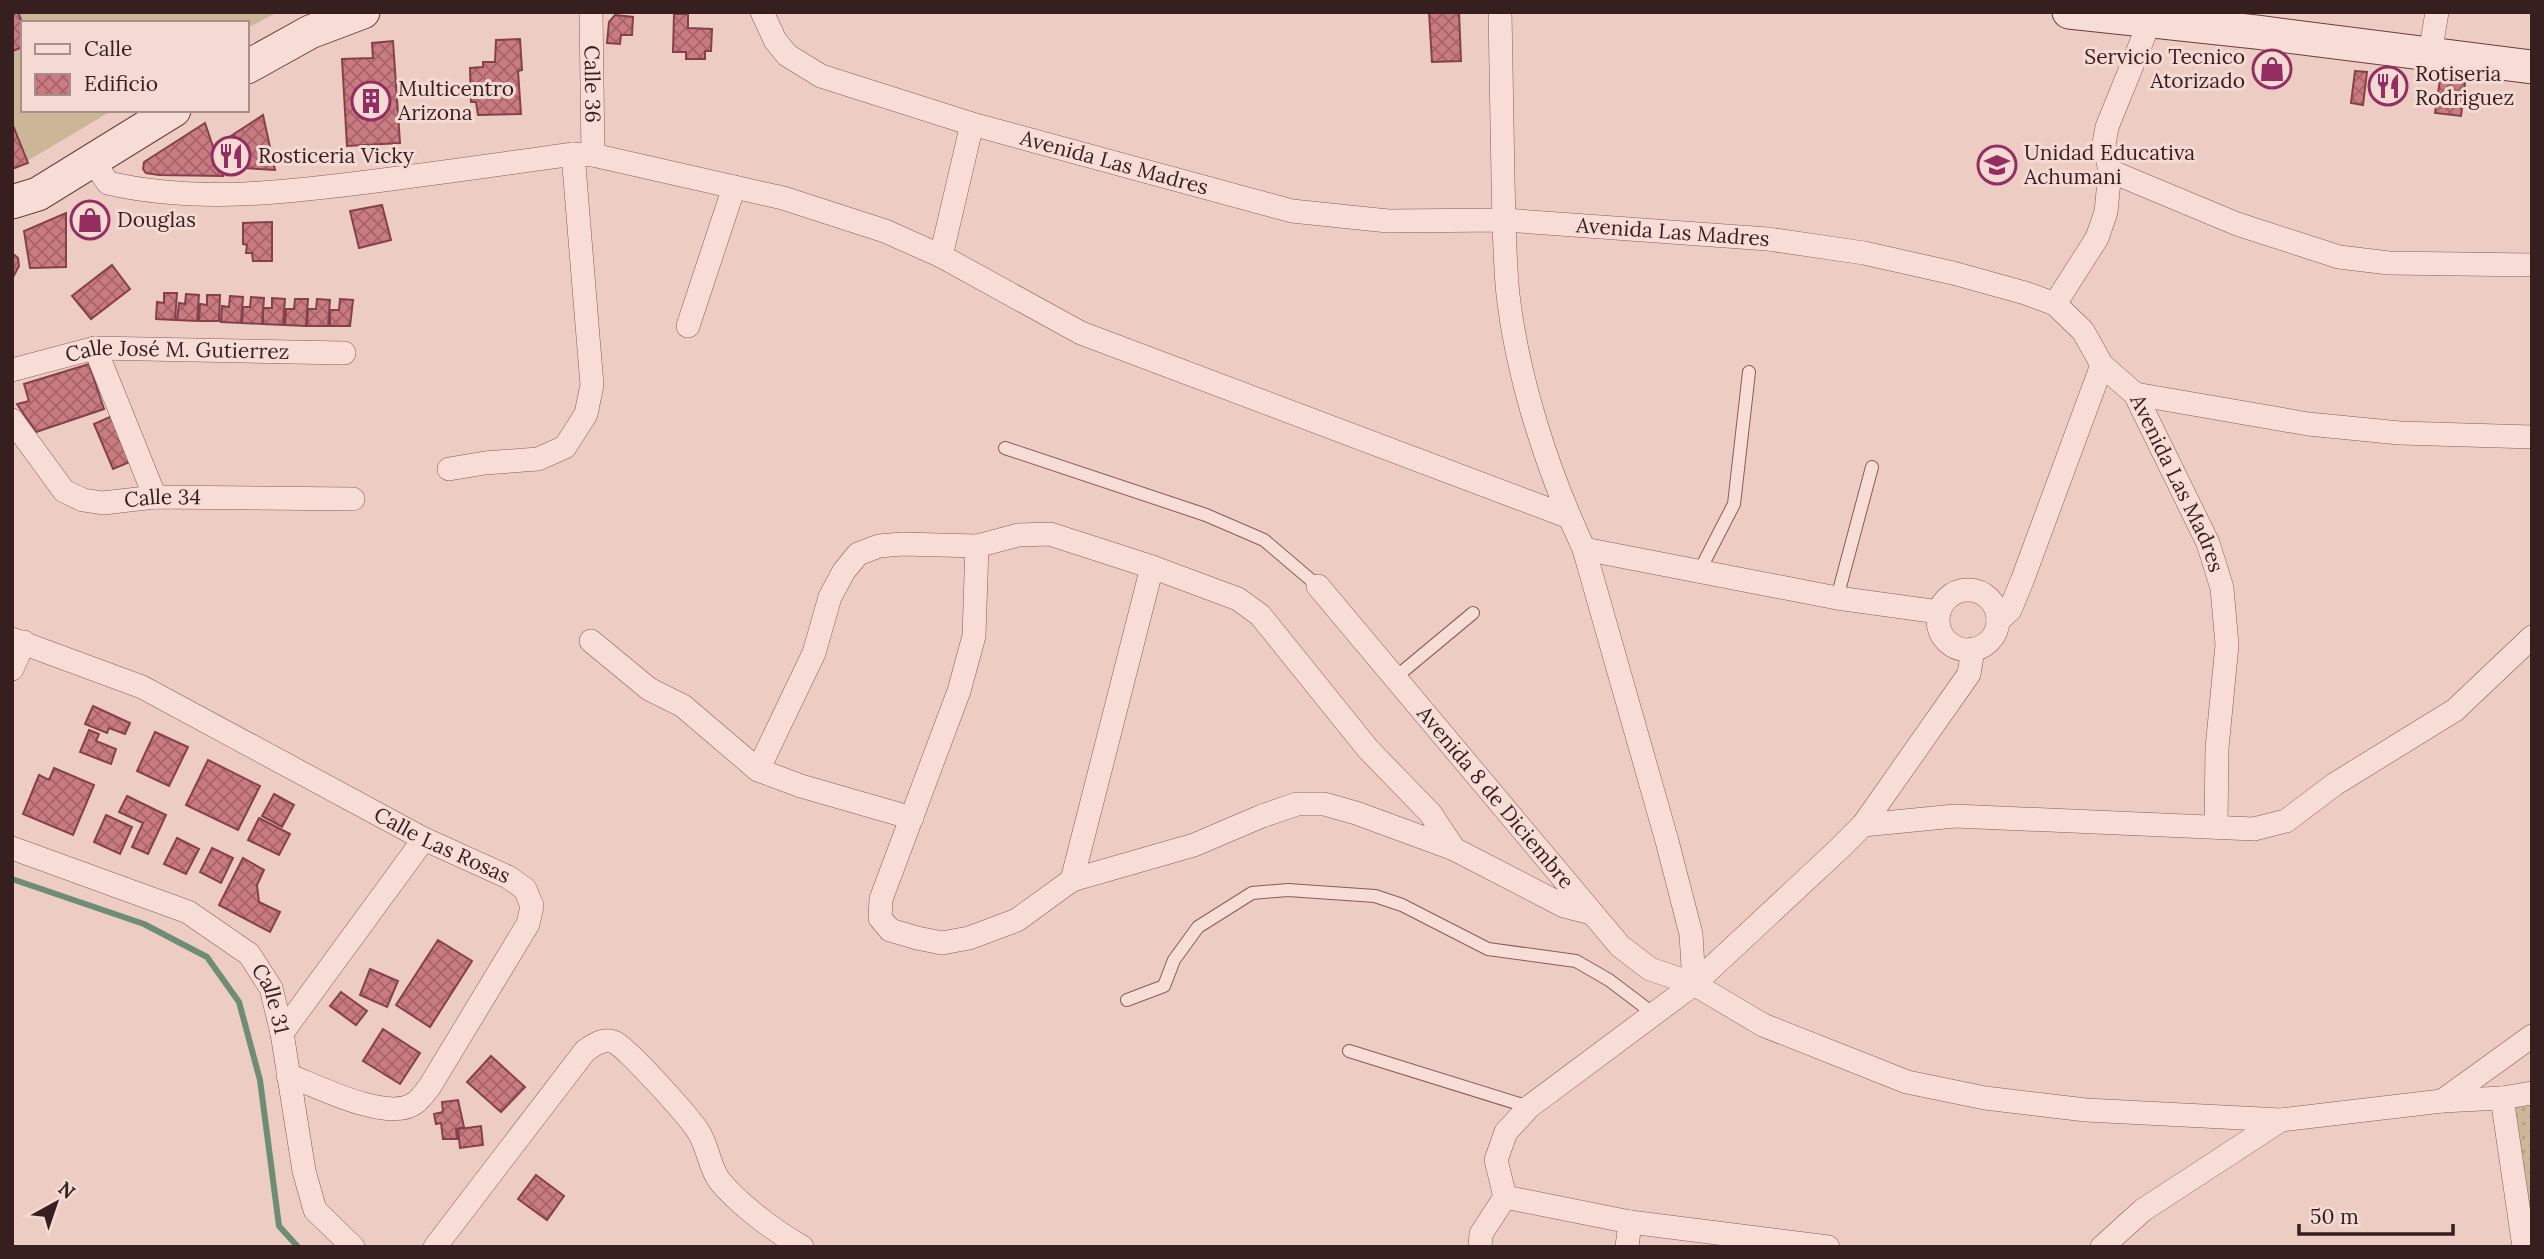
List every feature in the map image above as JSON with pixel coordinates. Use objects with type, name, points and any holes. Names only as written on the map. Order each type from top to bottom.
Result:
[{"type":"main road","points":[[248,66],[310,32],[363,12]]},
{"type":"main road","points":[[2068,12],[2150,21],[2258,22],[2430,54],[2532,67]]},
{"type":"main road","points":[[25,198],[93,161],[171,112]]},
{"type":"street","name":"Calle 36","points":[[449,469],[538,459],[565,447],[586,414],[592,386],[583,154],[591,12]]},
{"type":"street","name":"Avenida Las Madres","points":[[762,12],[775,40],[787,55],[821,76],[972,124],[1293,211],[1388,221],[1504,220],[1768,239],[1850,251],[1953,273],[2055,304],[2083,331],[2102,365],[2135,394],[2208,543],[2222,588],[2227,645],[2217,748],[2216,827]]},
{"type":"street","points":[[1500,12],[1504,220],[1508,294],[1518,352],[1528,396],[1569,517],[1584,550],[1691,934],[1694,984]]},
{"type":"street","points":[[2430,54],[2437,12]]},
{"type":"street","points":[[2055,304],[2097,238],[2106,212],[2110,171],[2104,144],[2107,127],[2150,21]]},
{"type":"street","points":[[941,256],[972,124]]},
{"type":"street","points":[[93,161],[107,183],[146,192],[263,195],[583,154],[783,198],[885,231],[941,256],[1081,333],[1569,517]]},
{"type":"street","points":[[2110,171],[2237,224],[2339,257],[2389,263],[2532,265]]},
{"type":"street","points":[[688,326],[734,187]]},
{"type":"street","points":[[12,214],[25,198]]},
{"type":"street","points":[[95,348],[155,497]]},
{"type":"street","name":"Calle José M. Gutierrez","points":[[12,370],[95,348],[344,353]]},
{"type":"street","points":[[1998,621],[1997,610],[1992,601],[1976,591],[1958,591],[1949,596],[1939,612],[1940,631],[1953,646],[1973,649],[1991,639],[1998,621],[2010,610],[2022,581],[2102,365]]},
{"type":"street","points":[[2135,394],[2308,424],[2400,433],[2532,437]]},
{"type":"street","name":"Calle 34","points":[[14,428],[64,491],[83,500],[103,503],[155,497],[353,499]]},
{"type":"street","points":[[758,770],[814,653],[830,597],[844,571],[858,554],[879,547],[902,544],[976,546],[1018,535],[1051,534],[1238,599],[1260,615],[1368,749],[1430,813],[1454,849]]},
{"type":"street","points":[[976,546],[974,636],[959,691],[881,900],[880,918],[890,930],[942,943],[969,938],[1017,920],[1072,880],[1194,845],[1297,804],[1324,804],[1356,813],[1454,849],[1564,906],[1592,913]]},
{"type":"street","points":[[1584,550],[1837,598],[1939,612]]},
{"type":"street","points":[[1072,880],[1152,567]]},
{"type":"street","name":"Avenida 8 de Diciembre","points":[[1318,586],[1620,946],[1650,969],[1694,984],[1762,1025],[1907,1082],[1984,1098],[2087,1110],[2281,1120],[2532,1093]]},
{"type":"street","points":[[1863,825],[1955,816],[2254,829],[2286,821],[2335,784],[2455,710],[2532,637]]},
{"type":"street","points":[[12,669],[18,641]]},
{"type":"street","name":"Calle Las Rosas","points":[[18,641],[142,687],[424,839],[508,877],[525,889],[532,905],[528,924],[430,1086],[415,1104],[399,1109],[377,1108],[288,1075]]},
{"type":"street","points":[[591,641],[649,690],[683,706],[758,770],[801,786],[912,818]]},
{"type":"street","points":[[1479,1247],[1481,1234],[1505,1197],[1496,1160],[1506,1132],[1529,1107],[1694,984],[1863,825],[1969,674],[1973,649]]},
{"type":"street","points":[[282,1033],[424,839]]},
{"type":"street","name":"Calle 31","points":[[12,848],[188,912],[249,954],[271,988],[282,1033],[303,1171],[315,1210],[353,1247]]},
{"type":"street","points":[[2442,1101],[2532,1036]]},
{"type":"street","points":[[435,1247],[585,1051],[601,1041],[615,1042],[626,1051],[684,1114],[699,1132],[717,1177],[730,1192],[802,1247]]},
{"type":"street","points":[[2502,1098],[2526,1229]]},
{"type":"street","points":[[2102,1247],[2143,1210],[2281,1120]]},
{"type":"street","points":[[1505,1197],[1630,1222],[1828,1247]]},
{"type":"street","points":[[1627,1247],[1630,1222]]},
{"type":"lane","points":[[1700,570],[1734,504],[1749,372]]},
{"type":"lane","points":[[1005,448],[1206,515],[1264,540],[1318,586]]},
{"type":"lane","points":[[1837,598],[1872,467]]},
{"type":"lane","points":[[1396,677],[1473,613]]},
{"type":"lane","points":[[1127,1000],[1164,986],[1174,960],[1198,927],[1252,893],[1288,890],[1375,896],[1402,905],[1488,949],[1576,961],[1609,980],[1654,1014]]},
{"type":"lane","points":[[1349,1051],[1529,1107]]},
{"type":"shaded area","points":[[12,12],[278,12],[248,27],[248,21],[21,21],[21,112],[110,112],[12,170]]},
{"type":"shaded area","points":[[2532,1093],[2532,1214],[2522,1227],[2502,1098]]},
{"type":"building","points":[[12,12],[18,12],[21,21],[21,48],[12,51]]},
{"type":"building","points":[[1429,12],[1459,12],[1461,61],[1432,62]]},
{"type":"building","points":[[674,14],[688,14],[688,28],[712,29],[711,51],[705,51],[705,59],[686,59],[686,52],[673,52]]},
{"type":"building","points":[[615,15],[633,17],[632,35],[621,35],[620,44],[607,43],[609,22]]},
{"type":"building","points":[[520,39],[522,70],[518,71],[521,114],[478,115],[476,102],[471,102],[470,68],[483,67],[483,62],[495,62],[496,40]]},
{"type":"building","name":"Multicentro Arizona","points":[[393,41],[400,143],[347,146],[342,59],[373,58],[372,43]]},
{"type":"building","name":"Servicio Tecnico Atorizado","points":[[2269,59],[2279,61],[2276,79],[2266,78]]},
{"type":"building","points":[[2355,71],[2367,72],[2363,105],[2351,103]]},
{"type":"building","name":"Rotiseria Rodriguez","points":[[2384,73],[2397,76],[2393,99],[2380,97]]},
{"type":"building","points":[[2440,80],[2465,83],[2461,116],[2435,113]]},
{"type":"building","points":[[263,115],[275,170],[244,168],[234,134]]},
{"type":"building","points":[[12,123],[28,163],[12,169]]},
{"type":"building","points":[[205,123],[223,176],[146,173],[143,169],[144,162]]},
{"type":"building","name":"Rosticeria Vicky","points":[[234,134],[244,168],[226,168],[217,145]]},
{"type":"building","name":"Douglas","points":[[81,205],[99,205],[98,236],[80,235]]},
{"type":"building","points":[[382,205],[391,240],[359,248],[350,211]]},
{"type":"building","points":[[66,213],[66,267],[30,268],[24,231]]},
{"type":"building","points":[[272,222],[272,261],[253,261],[252,253],[246,253],[247,245],[243,244],[243,223]]},
{"type":"building","points":[[12,253],[18,258],[19,266],[12,279]]},
{"type":"building","points":[[112,265],[130,289],[91,319],[72,296]]},
{"type":"building","points":[[164,293],[177,293],[175,320],[156,319],[157,302],[164,303]]},
{"type":"building","points":[[186,294],[199,295],[197,321],[177,320],[179,303],[185,304]]},
{"type":"building","points":[[207,295],[220,295],[219,321],[199,321],[200,304],[207,305]]},
{"type":"building","points":[[230,296],[243,297],[241,323],[221,322],[222,306],[229,307]]},
{"type":"building","points":[[251,297],[264,298],[262,324],[242,323],[243,307],[250,307]]},
{"type":"building","points":[[272,298],[285,299],[283,325],[263,324],[263,308],[272,308]]},
{"type":"building","points":[[295,299],[308,299],[306,326],[285,325],[286,309],[294,309]]},
{"type":"building","points":[[317,299],[330,300],[328,326],[307,326],[308,309],[316,309]]},
{"type":"building","points":[[340,299],[353,300],[350,326],[330,326],[330,310],[339,310]]},
{"type":"building","points":[[89,364],[104,409],[36,432],[17,404],[29,401],[24,384]]},
{"type":"building","points":[[112,416],[132,461],[113,469],[94,424]]},
{"type":"building","points":[[93,706],[130,723],[125,734],[109,728],[107,733],[85,724]]},
{"type":"building","points":[[89,730],[99,734],[96,741],[116,749],[111,764],[80,752]]},
{"type":"building","points":[[155,732],[188,747],[169,786],[137,771]]},
{"type":"building","points":[[208,760],[260,786],[238,830],[186,805]]},
{"type":"building","points":[[54,768],[94,785],[73,835],[23,814],[39,775],[49,780]]},
{"type":"building","points":[[274,794],[294,805],[282,827],[262,816]]},
{"type":"building","points":[[127,796],[166,815],[148,854],[132,847],[143,823],[119,812]]},
{"type":"building","points":[[106,815],[132,827],[120,854],[94,842]]},
{"type":"building","points":[[259,818],[290,834],[279,855],[248,840]]},
{"type":"building","points":[[177,838],[199,849],[186,874],[164,864]]},
{"type":"building","points":[[212,848],[233,858],[221,883],[200,872]]},
{"type":"building","points":[[243,858],[264,870],[257,885],[259,902],[280,912],[270,932],[219,905]]},
{"type":"building","points":[[438,940],[472,961],[430,1027],[396,1005]]},
{"type":"building","points":[[370,969],[398,981],[387,1007],[360,995]]},
{"type":"building","points":[[341,992],[367,1011],[356,1025],[330,1006]]},
{"type":"building","points":[[383,1029],[420,1053],[400,1084],[363,1061]]},
{"type":"building","points":[[491,1056],[525,1087],[501,1112],[467,1082]]},
{"type":"building","points":[[458,1100],[464,1127],[456,1129],[457,1139],[443,1139],[441,1123],[436,1124],[434,1114],[443,1112],[442,1102]]},
{"type":"building","points":[[481,1126],[483,1145],[460,1148],[458,1129]]},
{"type":"building","points":[[536,1175],[564,1196],[547,1220],[518,1199]]},
{"type":"waterway","points":[[12,879],[144,924],[207,957],[239,1002],[260,1080],[279,1226],[298,1247]]},
{"type":"place","name":"Servicio Tecnico Atorizado","points":[[2272,69]]},
{"type":"place","name":"Rotiseria Rodriguez","points":[[2388,86]]},
{"type":"place","name":"Multicentro Arizona","points":[[371,101]]},
{"type":"place","name":"Rosticeria Vicky","points":[[231,156]]},
{"type":"place","name":"Unidad Educativa Achumani","points":[[1997,165]]},
{"type":"place","name":"Douglas","points":[[90,220]]}]
